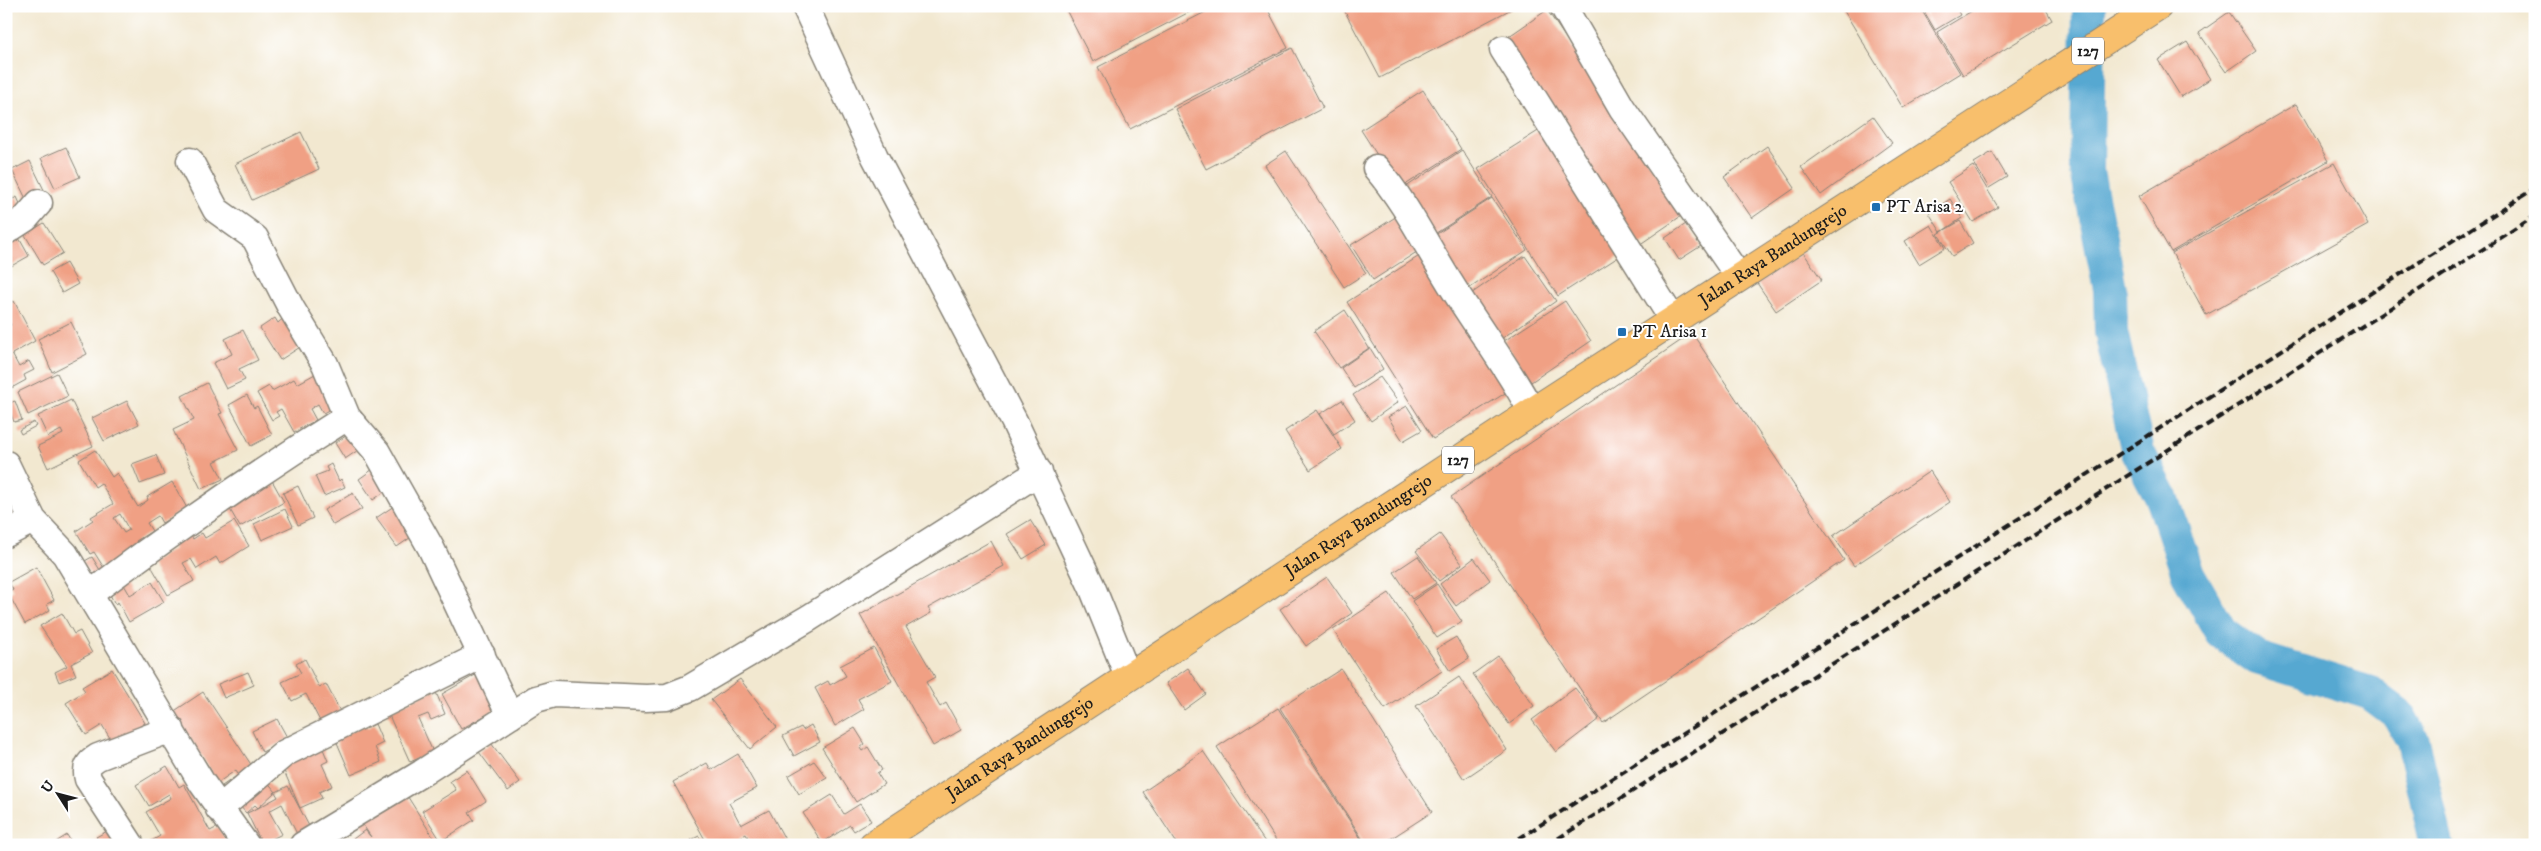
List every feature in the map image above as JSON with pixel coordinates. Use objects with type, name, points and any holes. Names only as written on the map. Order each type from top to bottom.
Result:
[{"type":"main road","name":"Jalan Raya Bandungrejo","points":[[873,845],[1532,412],[2158,6]]},
{"type":"street","points":[[805,6],[875,157],[994,381],[1039,472],[1092,587],[1128,676]]},
{"type":"street","points":[[1563,6],[1622,108],[1739,277]]},
{"type":"street","points":[[1503,49],[1673,320]]},
{"type":"street","points":[[190,161],[216,210],[255,238],[291,308],[325,364],[347,418],[377,452],[430,548],[510,716]]},
{"type":"street","points":[[1376,168],[1408,213],[1450,284],[1518,385],[1532,412]]},
{"type":"street","points":[[6,231],[26,218],[38,203]]},
{"type":"street","points":[[90,594],[160,540],[244,482],[347,418]]},
{"type":"street","points":[[6,464],[33,520],[65,554],[220,809],[246,845]]},
{"type":"street","points":[[302,845],[405,784],[536,699],[554,694],[646,698],[667,697],[690,688],[809,618],[1039,472]]},
{"type":"street","points":[[6,534],[33,520]]},
{"type":"street","points":[[220,809],[285,753],[482,655]]},
{"type":"street","points":[[131,845],[88,779],[86,770],[90,761],[98,757],[171,729]]},
{"type":"building","points":[[1064,6],[1201,6],[1093,62]]},
{"type":"building","points":[[1217,6],[1266,6],[1288,48],[1130,129],[1098,67]]},
{"type":"building","points":[[1342,6],[1517,6],[1380,78]]},
{"type":"building","points":[[1841,6],[1919,6],[1960,73],[1903,108]]},
{"type":"building","points":[[1921,6],[1955,6],[1960,15],[1935,30]]},
{"type":"building","points":[[1980,6],[2044,6],[2052,20],[1963,75],[1937,32]]},
{"type":"building","points":[[1547,10],[1684,214],[1639,245],[1502,41]]},
{"type":"building","points":[[2229,12],[2256,51],[2226,72],[2199,33]]},
{"type":"building","points":[[2187,42],[2210,79],[2181,97],[2158,60]]},
{"type":"building","points":[[1292,48],[1323,108],[1206,169],[1175,109]]},
{"type":"building","points":[[1423,90],[1461,149],[1399,189],[1361,130]]},
{"type":"building","points":[[2296,104],[2328,161],[2171,252],[2139,196]]},
{"type":"building","points":[[1873,116],[1892,143],[1821,195],[1801,167]]},
{"type":"building","points":[[1543,128],[1623,254],[1558,296],[1478,169]]},
{"type":"building","points":[[301,132],[319,169],[252,200],[235,164]]},
{"type":"building","points":[[1767,146],[1795,188],[1752,218],[1724,177]]},
{"type":"building","points":[[66,147],[80,177],[55,188],[41,158]]},
{"type":"building","points":[[1462,150],[1492,197],[1430,237],[1400,191]]},
{"type":"building","points":[[1286,151],[1366,273],[1344,287],[1265,165]]},
{"type":"building","points":[[1992,152],[2007,177],[1989,188],[1974,163]]},
{"type":"building","points":[[30,161],[46,194],[28,203],[12,170]]},
{"type":"building","points":[[2334,163],[2368,225],[2206,315],[2172,253]]},
{"type":"building","points":[[1973,166],[1998,207],[1973,222],[1948,182]]},
{"type":"building","points":[[6,184],[13,199],[17,197],[25,215],[6,224]]},
{"type":"building","points":[[1492,198],[1527,250],[1464,292],[1429,239]]},
{"type":"building","points":[[1950,199],[1962,218],[1941,232],[1929,213]]},
{"type":"building","points":[[1402,213],[1423,248],[1373,280],[1351,245]]},
{"type":"building","points":[[1960,221],[1973,243],[1952,256],[1938,234]]},
{"type":"building","points":[[44,223],[63,253],[43,265],[25,235]]},
{"type":"building","points":[[1686,224],[1701,246],[1679,260],[1665,238]]},
{"type":"building","points":[[1931,225],[1945,248],[1919,264],[1905,241]]},
{"type":"building","points":[[14,229],[29,256],[6,269],[6,233]]},
{"type":"building","points":[[1803,252],[1822,280],[1776,311],[1757,283]]},
{"type":"building","points":[[1424,253],[1510,390],[1433,439],[1347,302]]},
{"type":"building","points":[[1525,256],[1556,301],[1498,341],[1468,296]]},
{"type":"building","points":[[66,263],[78,284],[62,293],[50,272]]},
{"type":"building","points":[[14,301],[35,341],[12,354],[19,367],[29,361],[34,370],[24,375],[26,380],[6,391],[6,328],[11,325],[9,322],[6,323],[6,305]]},
{"type":"building","points":[[1565,301],[1591,341],[1531,382],[1504,341]]},
{"type":"building","points":[[1345,310],[1369,348],[1339,368],[1314,331]]},
{"type":"building","points":[[289,313],[308,342],[280,360],[260,328],[275,318],[278,323]]},
{"type":"building","points":[[71,322],[87,354],[52,372],[38,339]]},
{"type":"building","points":[[243,330],[258,360],[239,369],[245,380],[226,389],[213,363],[232,354],[225,339]]},
{"type":"building","points":[[1692,333],[1844,560],[1603,723],[1451,497]]},
{"type":"building","points":[[1370,348],[1383,369],[1354,388],[1341,368]]},
{"type":"building","points":[[324,369],[338,405],[323,413],[318,404],[310,409],[316,420],[294,432],[281,409],[276,412],[279,416],[272,420],[257,393],[269,386],[272,391],[294,379],[297,384]]},
{"type":"building","points":[[57,373],[68,396],[28,415],[18,392]]},
{"type":"building","points":[[1380,377],[1398,402],[1371,421],[1353,395]]},
{"type":"building","points":[[207,383],[222,413],[219,414],[238,450],[214,462],[223,479],[201,489],[173,430],[194,420],[182,396]]},
{"type":"building","points":[[247,395],[254,408],[257,406],[272,435],[251,446],[229,405]]},
{"type":"building","points":[[71,400],[93,446],[48,468],[38,446],[63,434],[61,430],[48,437],[38,416]]},
{"type":"building","points":[[1342,400],[1355,420],[1334,434],[1320,414]]},
{"type":"building","points":[[15,401],[22,420],[14,422],[7,404]]},
{"type":"building","points":[[127,401],[139,424],[104,441],[92,418]]},
{"type":"building","points":[[1407,406],[1422,430],[1403,441],[1388,417]]},
{"type":"building","points":[[1317,410],[1342,449],[1310,470],[1285,431]]},
{"type":"building","points":[[34,422],[36,426],[21,434],[19,430]]},
{"type":"building","points":[[363,425],[373,440],[345,459],[335,443]]},
{"type":"building","points":[[95,450],[112,477],[117,473],[138,507],[148,500],[147,497],[172,482],[187,508],[162,523],[158,516],[147,523],[152,531],[136,541],[139,546],[104,568],[94,552],[90,554],[76,531],[93,520],[91,517],[113,504],[101,483],[95,487],[79,460]],"holes":[[[120,514],[129,530],[124,533],[114,518]]]},
{"type":"building","points":[[156,455],[164,475],[140,484],[132,464]]},
{"type":"building","points":[[331,464],[339,481],[341,479],[345,487],[324,496],[315,476],[328,471],[326,467]]},
{"type":"building","points":[[376,467],[390,488],[373,500],[359,479]]},
{"type":"building","points":[[1930,471],[1950,502],[1854,566],[1833,536]]},
{"type":"building","points":[[270,477],[284,502],[240,527],[228,506]]},
{"type":"building","points":[[298,486],[313,518],[298,525],[283,493]]},
{"type":"building","points":[[353,493],[362,509],[333,525],[324,510]]},
{"type":"building","points":[[21,497],[27,513],[6,522],[6,504]]},
{"type":"building","points":[[394,506],[427,526],[397,547],[376,518]]},
{"type":"building","points":[[285,509],[293,526],[262,540],[254,524]]},
{"type":"building","points":[[1030,520],[1046,545],[1023,559],[1007,534]]},
{"type":"building","points":[[234,521],[249,546],[220,564],[216,557],[197,569],[191,559],[183,563],[194,581],[168,595],[150,564],[174,549],[172,545],[190,534],[193,539],[202,533],[205,538]]},
{"type":"building","points":[[1440,534],[1462,564],[1439,581],[1416,551]]},
{"type":"building","points":[[991,541],[1004,566],[928,608],[931,613],[906,627],[935,677],[926,682],[940,707],[946,703],[961,730],[933,746],[860,615]]},
{"type":"building","points":[[1418,556],[1436,583],[1412,599],[1394,572]]},
{"type":"building","points":[[92,557],[100,570],[91,575],[83,562]]},
{"type":"building","points":[[1474,558],[1490,580],[1456,606],[1440,584]]},
{"type":"building","points":[[36,567],[54,600],[47,604],[50,610],[25,624],[8,593],[13,590],[9,582]]},
{"type":"building","points":[[1327,577],[1352,613],[1306,646],[1280,609]]},
{"type":"building","points":[[152,582],[164,602],[129,622],[118,602],[115,604],[108,591],[123,583],[130,595]]},
{"type":"building","points":[[1437,584],[1462,622],[1437,638],[1412,601]]},
{"type":"building","points":[[1389,593],[1442,671],[1385,709],[1333,630]]},
{"type":"building","points":[[62,613],[74,634],[80,631],[92,653],[71,664],[76,675],[59,682],[55,672],[67,666],[40,626]]},
{"type":"building","points":[[1456,637],[1469,659],[1450,671],[1436,649]]},
{"type":"building","points":[[874,648],[892,681],[858,699],[864,709],[835,726],[815,688],[828,681],[830,685],[846,676],[840,666]]},
{"type":"building","points":[[1498,656],[1534,706],[1509,724],[1473,674]]},
{"type":"building","points":[[305,659],[319,687],[326,684],[343,717],[323,727],[306,694],[292,701],[282,682],[301,673],[296,664]]},
{"type":"building","points":[[1188,668],[1206,694],[1184,710],[1166,683]]},
{"type":"building","points":[[112,669],[145,723],[113,743],[102,725],[86,735],[66,703],[85,691],[82,687]]},
{"type":"building","points":[[1341,669],[1432,812],[1381,845],[1366,845],[1280,708]]},
{"type":"building","points":[[484,670],[504,705],[461,729],[442,694]]},
{"type":"building","points":[[248,672],[254,685],[224,698],[218,684]]},
{"type":"building","points":[[1459,677],[1507,750],[1464,779],[1416,706]]},
{"type":"building","points":[[740,679],[777,727],[750,749],[711,700]]},
{"type":"building","points":[[1575,688],[1599,719],[1556,752],[1532,720]]},
{"type":"building","points":[[435,690],[445,714],[431,720],[428,714],[418,718],[433,752],[410,762],[387,711]]},
{"type":"building","points":[[203,692],[254,769],[224,789],[222,786],[238,775],[236,770],[216,784],[209,774],[212,772],[173,712]]},
{"type":"building","points":[[1278,708],[1365,845],[1279,845],[1217,747]]},
{"type":"building","points":[[277,719],[288,739],[262,752],[252,731]]},
{"type":"building","points":[[375,724],[383,743],[375,747],[381,762],[351,775],[335,738],[365,725],[367,728]]},
{"type":"building","points":[[811,725],[820,742],[794,756],[783,736],[801,727],[803,730]]},
{"type":"building","points":[[855,728],[865,744],[860,748],[862,751],[868,747],[882,770],[877,773],[884,784],[856,802],[822,748]]},
{"type":"building","points":[[491,743],[520,782],[508,791],[479,752]]},
{"type":"building","points":[[321,744],[328,761],[322,764],[332,786],[319,792],[322,798],[300,808],[281,764]]},
{"type":"building","points":[[1203,751],[1267,845],[1178,845],[1143,792]]},
{"type":"building","points":[[738,754],[757,788],[729,803],[741,825],[769,810],[788,845],[752,845],[746,834],[739,838],[742,845],[708,845],[673,782],[707,763],[711,770]]},
{"type":"building","points":[[814,761],[827,778],[799,794],[788,776]]},
{"type":"building","points":[[167,766],[179,787],[184,784],[210,831],[218,827],[229,845],[150,845],[148,843],[160,836],[146,812],[171,798],[169,794],[149,806],[136,785]]},
{"type":"building","points":[[467,770],[486,801],[469,812],[474,820],[441,841],[422,811],[456,790],[450,781]]},
{"type":"building","points":[[265,779],[276,792],[288,786],[310,828],[297,834],[282,804],[269,811],[282,834],[262,844],[247,813],[258,808],[255,805],[246,813],[239,805]],"holes":[[[275,792],[278,797],[258,808]]]},
{"type":"building","points":[[406,794],[438,845],[345,845],[365,830],[371,837],[359,819]]},
{"type":"building","points":[[832,795],[844,814],[860,804],[871,821],[854,831],[850,825],[822,843],[803,813]]},
{"type":"building","points":[[111,829],[120,845],[88,845],[98,839],[96,837]]},
{"type":"building","points":[[67,835],[73,845],[57,845],[56,842]]},
{"type":"building","points":[[699,836],[703,845],[694,845],[691,840]]},
{"type":"waterway","points":[[2089,6],[2087,171],[2110,289],[2111,332],[2138,452],[2163,500],[2188,574],[2221,632],[2257,658],[2370,693],[2398,714],[2413,741],[2437,845]]},
{"type":"railway","points":[[1509,845],[2535,188]]},
{"type":"railway","points":[[1548,845],[2535,216]]},
{"type":"place","name":"PT Arisa 2","points":[[1876,207]]},
{"type":"place","name":"PT Arisa 1","points":[[1622,332]]}]
